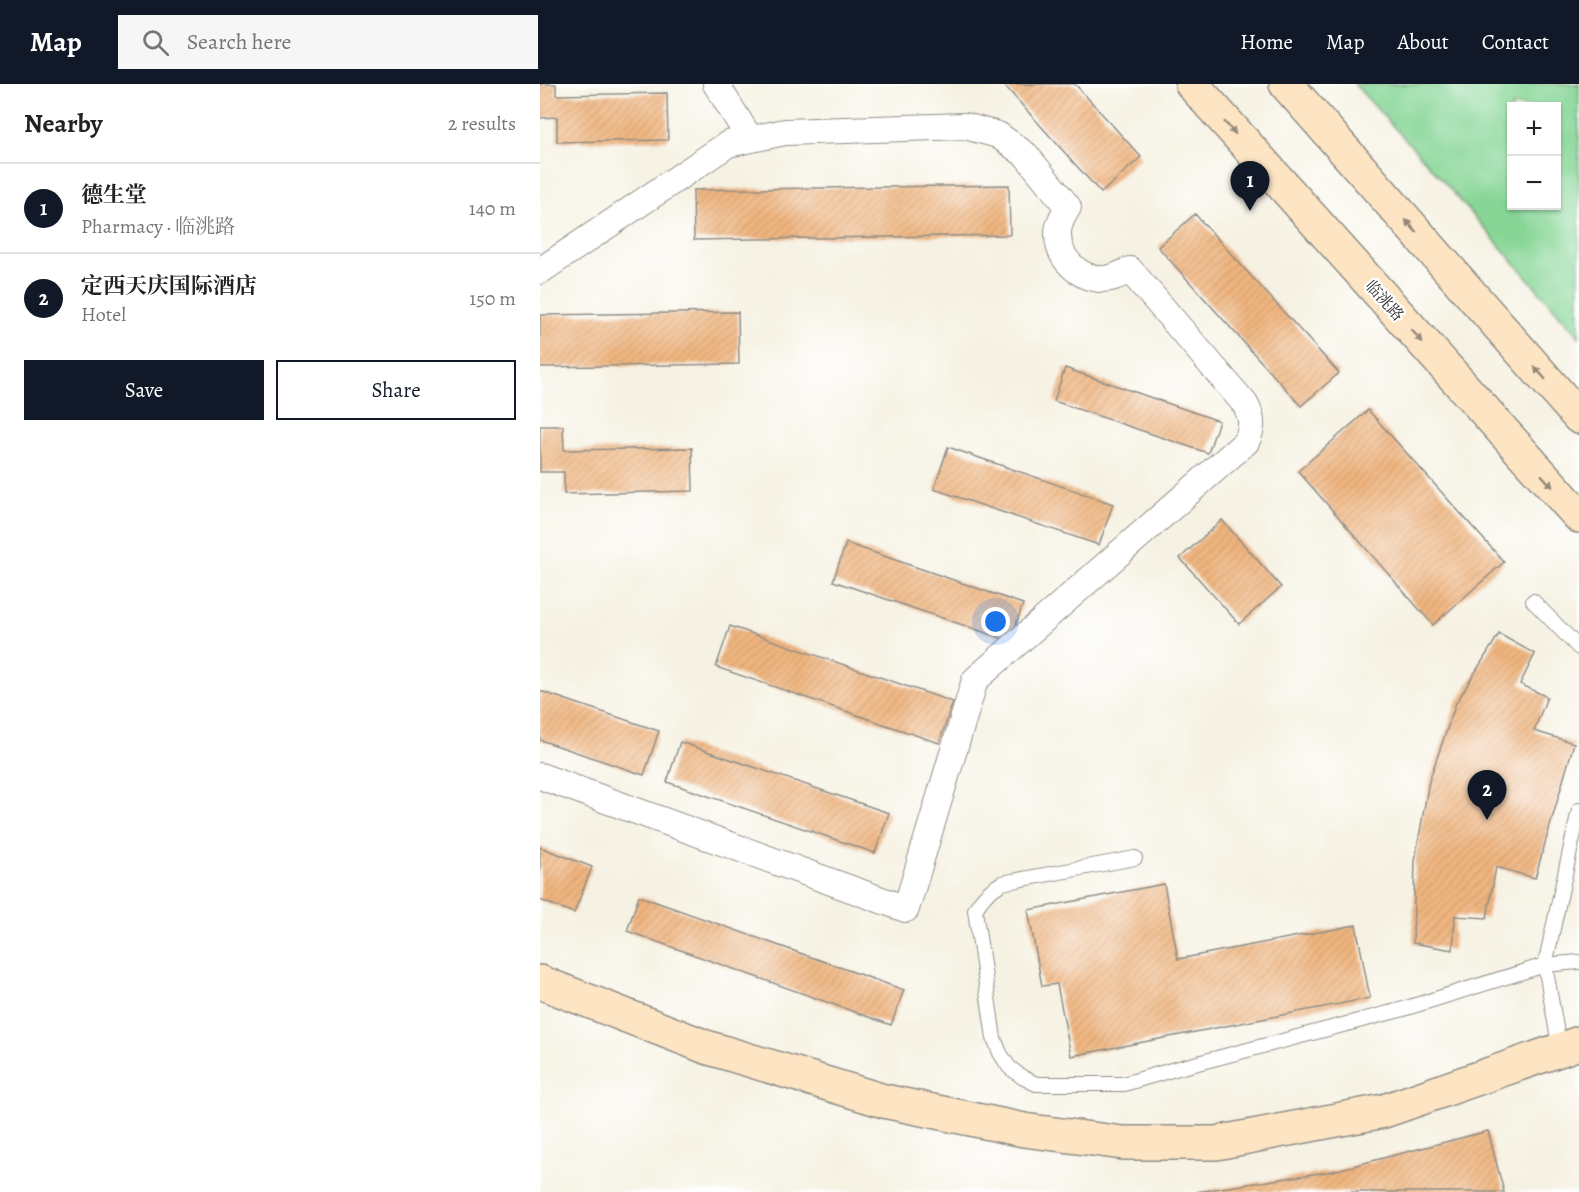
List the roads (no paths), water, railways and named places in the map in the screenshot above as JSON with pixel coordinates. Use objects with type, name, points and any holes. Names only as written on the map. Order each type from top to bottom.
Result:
[{"type":"main road","name":"临洮路","points":[[1192,84],[1579,516]]},
{"type":"main road","points":[[1286,84],[1579,417]]},
{"type":"main road","points":[[540,982],[706,1047],[884,1101],[1024,1130],[1123,1143],[1216,1143],[1384,1111],[1570,1047]]},
{"type":"street","points":[[716,84],[750,139]]},
{"type":"street","points":[[540,271],[728,144],[785,132],[965,126],[998,135],[1026,154],[1068,207],[1061,220],[1058,233],[1060,247],[1066,260],[1076,270],[1089,277],[1103,279],[1117,277],[1130,270],[1245,404],[1252,423],[1246,442],[975,680],[906,909],[540,776]]},
{"type":"lane","points":[[1533,601],[1579,648]]},
{"type":"lane","points":[[1570,1047],[1545,964],[1579,810]]},
{"type":"lane","points":[[1135,858],[1002,883],[981,898],[975,910],[994,1038],[1009,1067],[1036,1084],[1124,1084],[1400,1010],[1545,964],[1579,962]]},
{"type":"place","name":"德生堂","points":[[1250,211]]},
{"type":"place","name":"定西天庆国际酒店","points":[[1487,820]]}]
